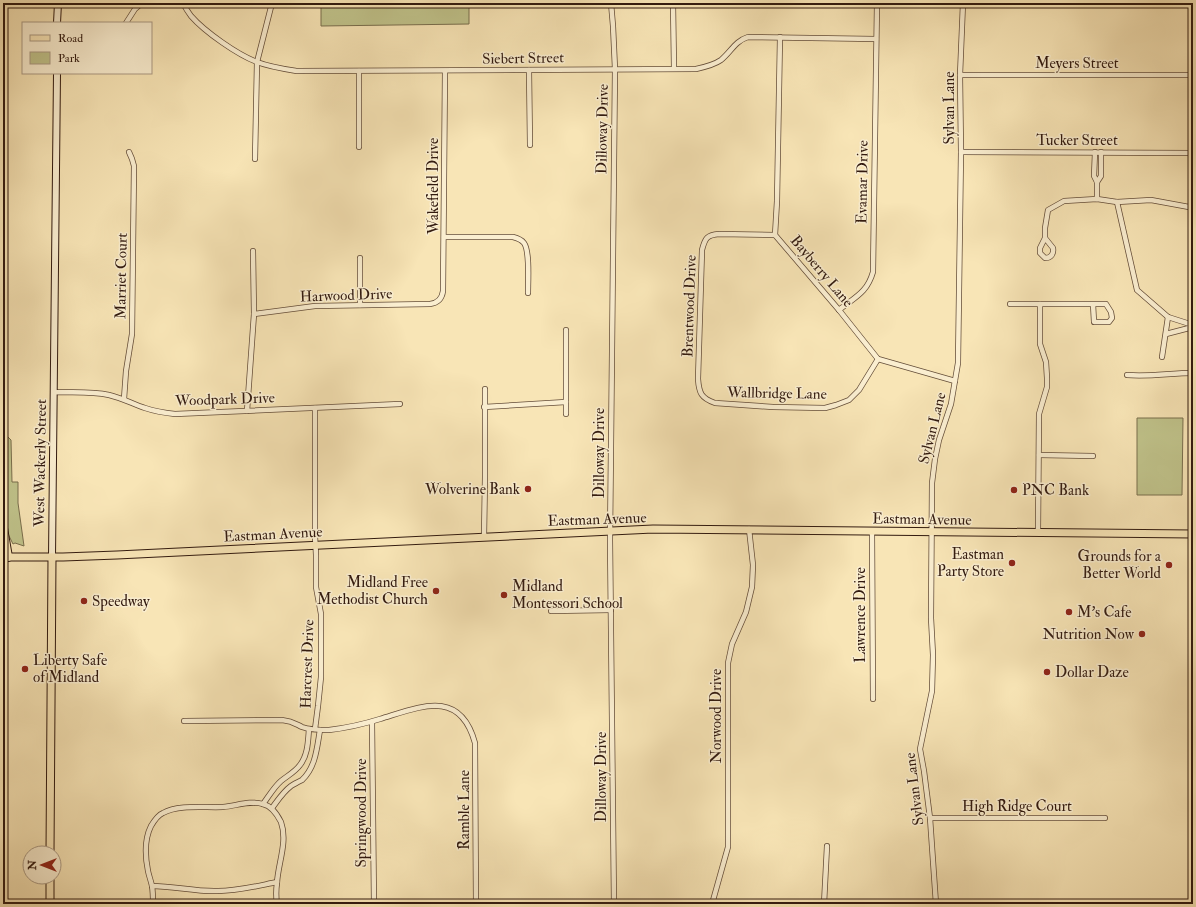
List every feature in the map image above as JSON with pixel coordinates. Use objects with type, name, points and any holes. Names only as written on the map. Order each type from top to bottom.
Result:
[{"type":"highway","points":[[3,528],[6,557]]},
{"type":"main road","name":"Eastman Avenue","points":[[6,557],[124,555],[660,529],[1193,534]]},
{"type":"main road","name":"West Wackerly Street","points":[[50,845],[52,557]]},
{"type":"main road","points":[[50,885],[50,904]]},
{"type":"street","points":[[57,22],[58,3]]},
{"type":"street","points":[[127,22],[135,9],[142,3]]},
{"type":"street","name":"Siebert Street","points":[[183,3],[191,16],[199,24],[232,48],[258,62],[297,72],[696,69],[709,66],[720,60],[741,40],[748,37],[876,39]]},
{"type":"street","points":[[255,159],[258,62],[272,3]]},
{"type":"street","name":"Dilloway Drive","points":[[611,3],[615,69],[610,531],[614,904]]},
{"type":"street","points":[[673,3],[674,68]]},
{"type":"street","name":"Evamar Drive","points":[[839,310],[863,291],[870,282],[873,272],[877,3]]},
{"type":"street","name":"Sylvan Lane","points":[[936,904],[930,818],[920,749],[932,691],[932,483],[935,458],[939,440],[951,404],[958,363],[961,152],[960,75],[963,3]]},
{"type":"street","name":"Bayberry Lane","points":[[780,38],[775,234],[878,359]]},
{"type":"street","points":[[529,70],[530,145]]},
{"type":"street","points":[[359,71],[359,147]]},
{"type":"street","name":"Wakefield Drive","points":[[439,301],[442,296],[444,237],[446,71]]},
{"type":"street","name":"West Wackerly Street","points":[[52,557],[57,74]]},
{"type":"street","name":"Meyers Street","points":[[960,75],[1193,75]]},
{"type":"street","name":"Marriet Court","points":[[124,400],[126,371],[132,334],[134,166],[129,152]]},
{"type":"street","name":"Tucker Street","points":[[961,152],[1193,153]]},
{"type":"street","points":[[1095,152],[1094,176],[1097,182],[1097,199]]},
{"type":"street","points":[[1097,182],[1100,176],[1101,152]]},
{"type":"street","points":[[1045,238],[1048,210],[1064,201],[1097,199],[1117,202],[1151,200],[1188,207],[1193,206]]},
{"type":"street","points":[[1117,202],[1137,290],[1168,317],[1193,326]]},
{"type":"street","name":"Brentwood Drive","points":[[702,396],[699,389],[698,379],[702,250],[705,240],[711,234],[775,234]]},
{"type":"street","points":[[444,237],[513,237],[519,239],[524,243],[527,252],[528,293]]},
{"type":"street","points":[[247,411],[254,314],[253,251]]},
{"type":"street","points":[[360,258],[360,305]]},
{"type":"street","name":"Harwood Drive","points":[[254,314],[315,306],[430,304],[439,301]]},
{"type":"street","points":[[1010,304],[1040,304],[1093,304],[1106,304],[1111,312],[1112,318],[1109,322],[1094,322],[1093,304]]},
{"type":"street","points":[[1038,533],[1039,414],[1047,387],[1046,362],[1040,344],[1040,304]]},
{"type":"street","points":[[1162,358],[1168,317]]},
{"type":"street","points":[[1166,334],[1193,326]]},
{"type":"street","points":[[566,330],[566,414]]},
{"type":"street","points":[[878,359],[955,381]]},
{"type":"street","name":"Wallbridge Lane","points":[[702,396],[715,403],[774,407],[825,408],[849,400],[860,390],[878,359]]},
{"type":"street","points":[[1127,375],[1144,376],[1193,373]]},
{"type":"street","points":[[484,537],[485,389]]},
{"type":"street","name":"Woodpark Drive","points":[[54,392],[110,395],[145,408],[175,414],[400,404]]},
{"type":"street","points":[[484,407],[566,402]]},
{"type":"street","name":"Harcrest Drive","points":[[315,408],[316,587],[321,614],[321,677],[315,729]]},
{"type":"street","points":[[1039,456],[1093,456]]},
{"type":"street","name":"Norwood Drive","points":[[712,904],[728,847],[728,663],[732,644],[746,612],[752,587],[753,565],[749,529]]},
{"type":"street","name":"Lawrence Drive","points":[[872,531],[873,699]]},
{"type":"street","points":[[551,611],[611,610]]},
{"type":"street","name":"Ramble Lane","points":[[372,722],[423,707],[442,706],[457,713],[471,730],[475,743],[476,904]]},
{"type":"street","points":[[184,721],[290,720],[303,727],[315,729],[339,728],[372,722]]},
{"type":"street","name":"Springwood Drive","points":[[372,722],[374,904]]},
{"type":"street","points":[[263,804],[276,786],[301,765],[315,729]]},
{"type":"street","points":[[272,808],[280,796],[290,786],[302,779],[310,768],[315,758],[315,729]]},
{"type":"street","points":[[153,904],[152,886],[146,857],[146,846],[148,834],[157,817],[163,812],[181,808],[222,807],[254,802],[272,808],[281,824],[283,848],[277,882],[277,904]]},
{"type":"street","name":"High Ridge Court","points":[[930,818],[1105,818]]},
{"type":"street","points":[[824,904],[827,846]]},
{"type":"street","points":[[152,886],[218,892],[277,882]]},
{"type":"green space","points":[[321,3],[469,3],[469,24],[321,26]]},
{"type":"green space","points":[[1137,418],[1183,418],[1182,495],[1137,495]]},
{"type":"green space","points":[[3,421],[7,436],[11,440],[12,482],[18,482],[18,503],[24,546],[15,543],[13,544],[8,534],[3,498]]},
{"type":"place","name":"Wolverine Bank","points":[[528,489]]},
{"type":"place","name":"PNC Bank","points":[[1014,490]]},
{"type":"place","name":"Eastman Party Store","points":[[1012,563]]},
{"type":"place","name":"Grounds for a Better World","points":[[1169,565]]},
{"type":"place","name":"Midland Free Methodist Church","points":[[436,591]]},
{"type":"place","name":"Midland Montessori School","points":[[504,595]]},
{"type":"place","name":"Speedway","points":[[84,601]]},
{"type":"place","name":"M's Cafe","points":[[1069,612]]},
{"type":"place","name":"Nutrition Now","points":[[1142,634]]},
{"type":"place","name":"Liberty Safe of Midland","points":[[25,669]]},
{"type":"place","name":"Dollar Daze","points":[[1047,672]]}]
